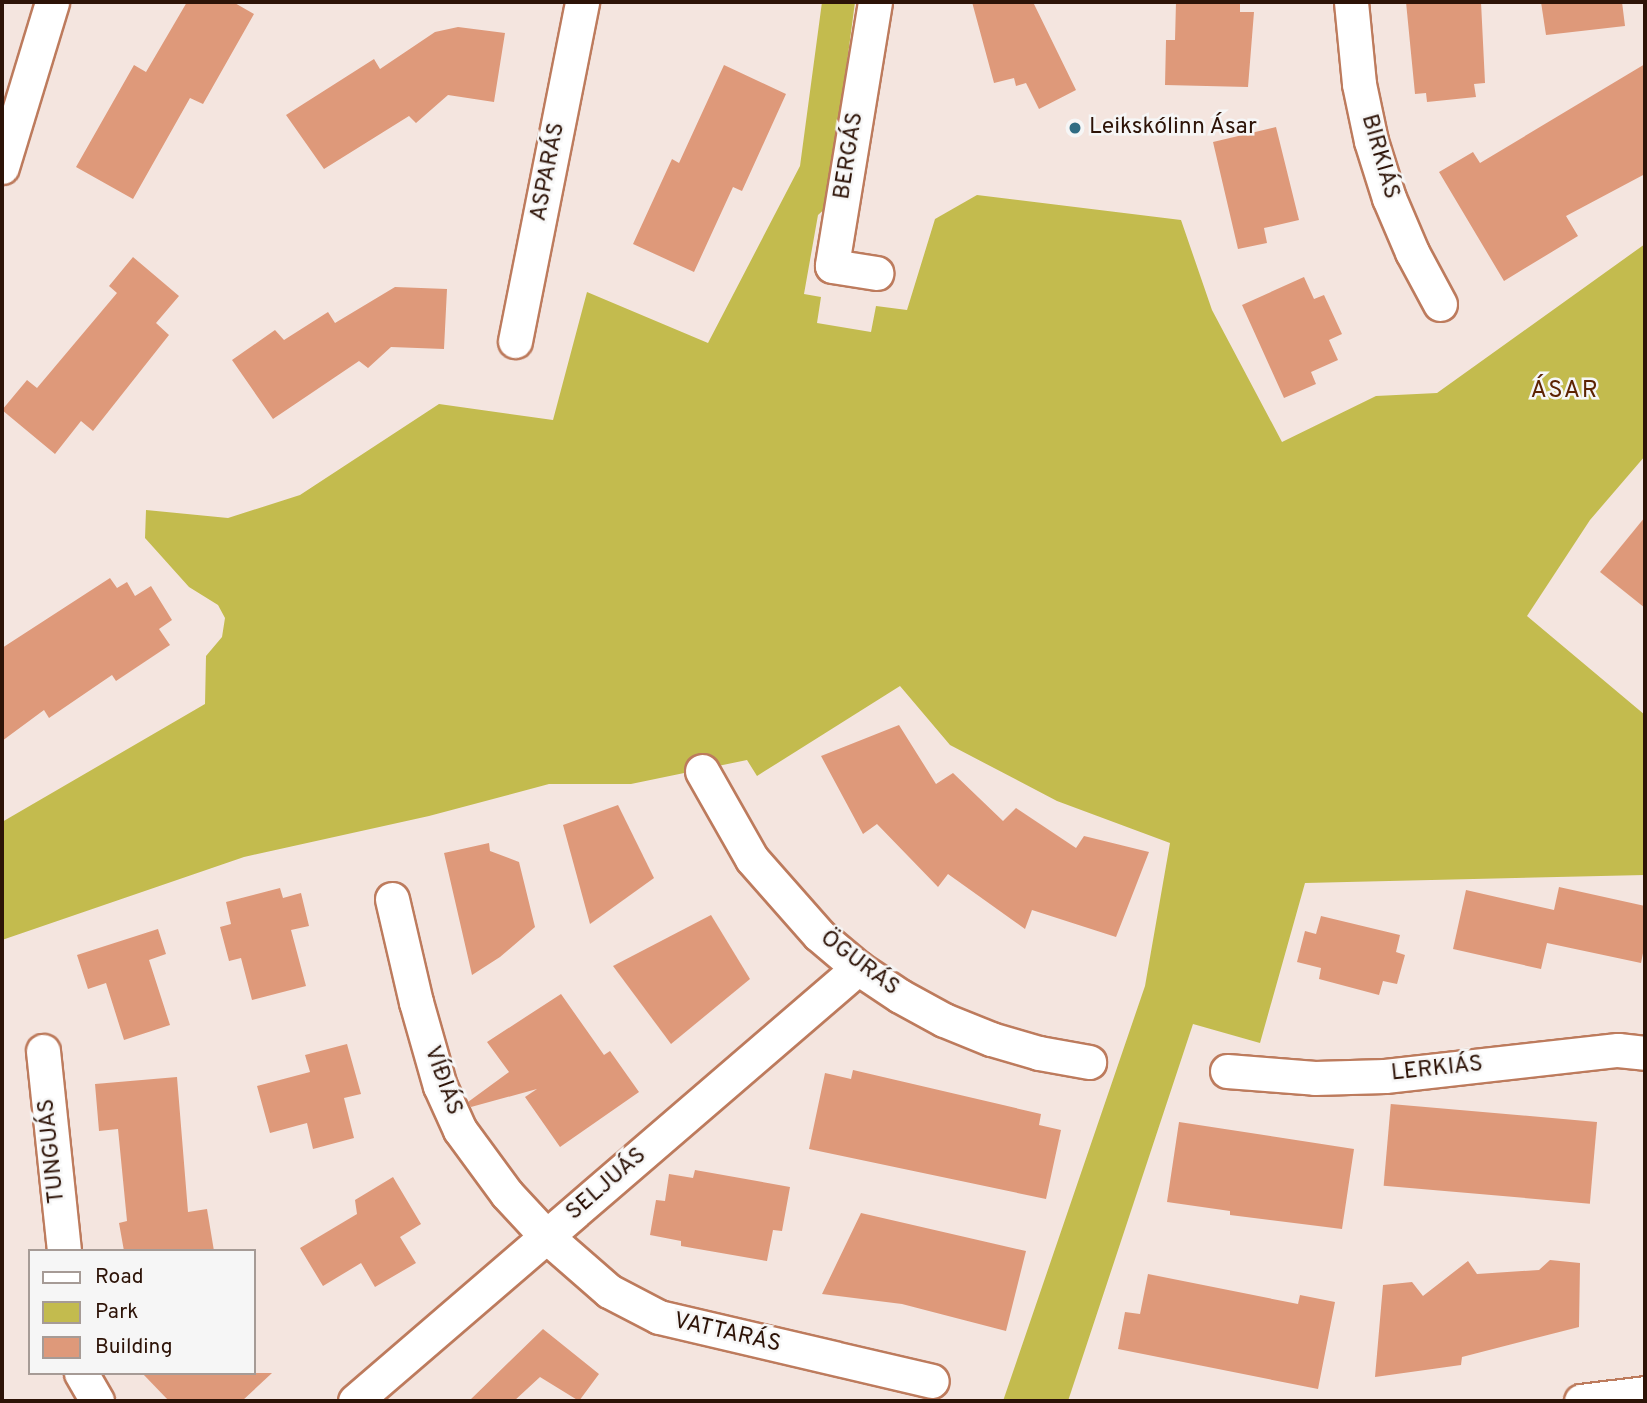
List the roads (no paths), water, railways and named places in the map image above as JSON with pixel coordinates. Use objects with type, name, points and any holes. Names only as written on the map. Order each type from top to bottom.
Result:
[{"type":"street","points":[[2,167],[52,2]]},
{"type":"street","name":"ASPARÁS","points":[[515,341],[582,2]]},
{"type":"street","name":"BERGÁS","points":[[875,2],[832,266],[876,273]]},
{"type":"street","name":"BIRKIÁS","points":[[1351,2],[1359,84],[1371,141],[1389,198],[1412,252],[1440,304]]},
{"type":"street","name":"ÖGURÁS","points":[[702,771],[752,859],[819,935],[858,968],[900,996],[979,1034],[1039,1053],[1088,1062]]},
{"type":"street","name":"VÍÐIÁS","points":[[392,899],[416,1002],[440,1086],[460,1130],[507,1194],[546,1237]]},
{"type":"street","name":"SELJUÁS","points":[[355,1401],[858,968]]},
{"type":"street","name":"LERKIÁS","points":[[1227,1071],[1315,1078],[1385,1076],[1618,1050],[1645,1053]]},
{"type":"street","name":"TUNGUÁS","points":[[43,1051],[64,1249]]},
{"type":"street","name":"VATTARÁS","points":[[546,1237],[609,1291],[659,1317],[932,1381]]},
{"type":"street","points":[[82,1375],[97,1401]]},
{"type":"street","points":[[1581,1401],[1645,1393]]},
{"type":"place","name":"Leikskólinn Ásar","points":[[1075,128]]},
{"type":"district","name":"ÁSAR","points":[[1565,392]]}]
